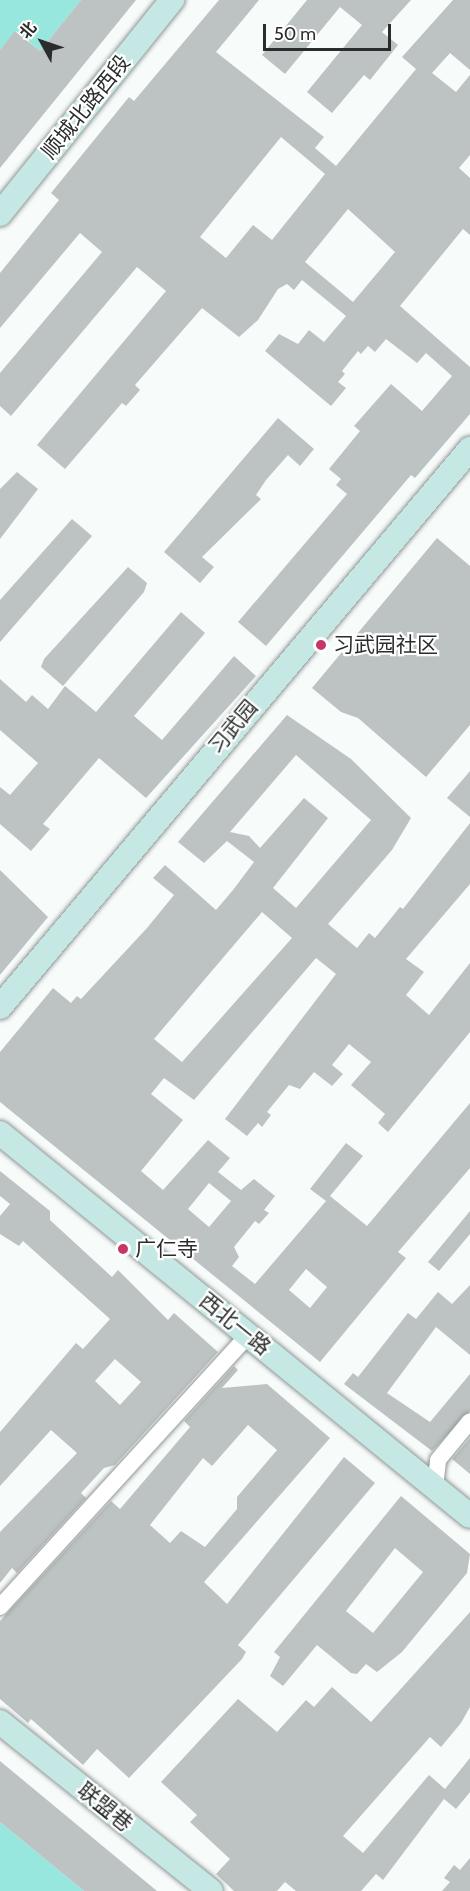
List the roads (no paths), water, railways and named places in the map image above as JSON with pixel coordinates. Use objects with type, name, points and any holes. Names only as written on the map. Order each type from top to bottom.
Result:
[{"type":"street","name":"顺城北路西段","points":[[0,214],[172,0]]},
{"type":"street","name":"习武园","points":[[0,1007],[470,449]]},
{"type":"street","name":"西北一路","points":[[0,1132],[470,1516]]},
{"type":"street","points":[[0,1607],[248,1335]]},
{"type":"street","points":[[435,1486],[438,1460],[470,1421]]},
{"type":"street","name":"联盟巷","points":[[0,1722],[211,1891]]},
{"type":"place","name":"习武园社区","points":[[321,645]]},
{"type":"place","name":"广仁寺","points":[[123,1249]]}]
